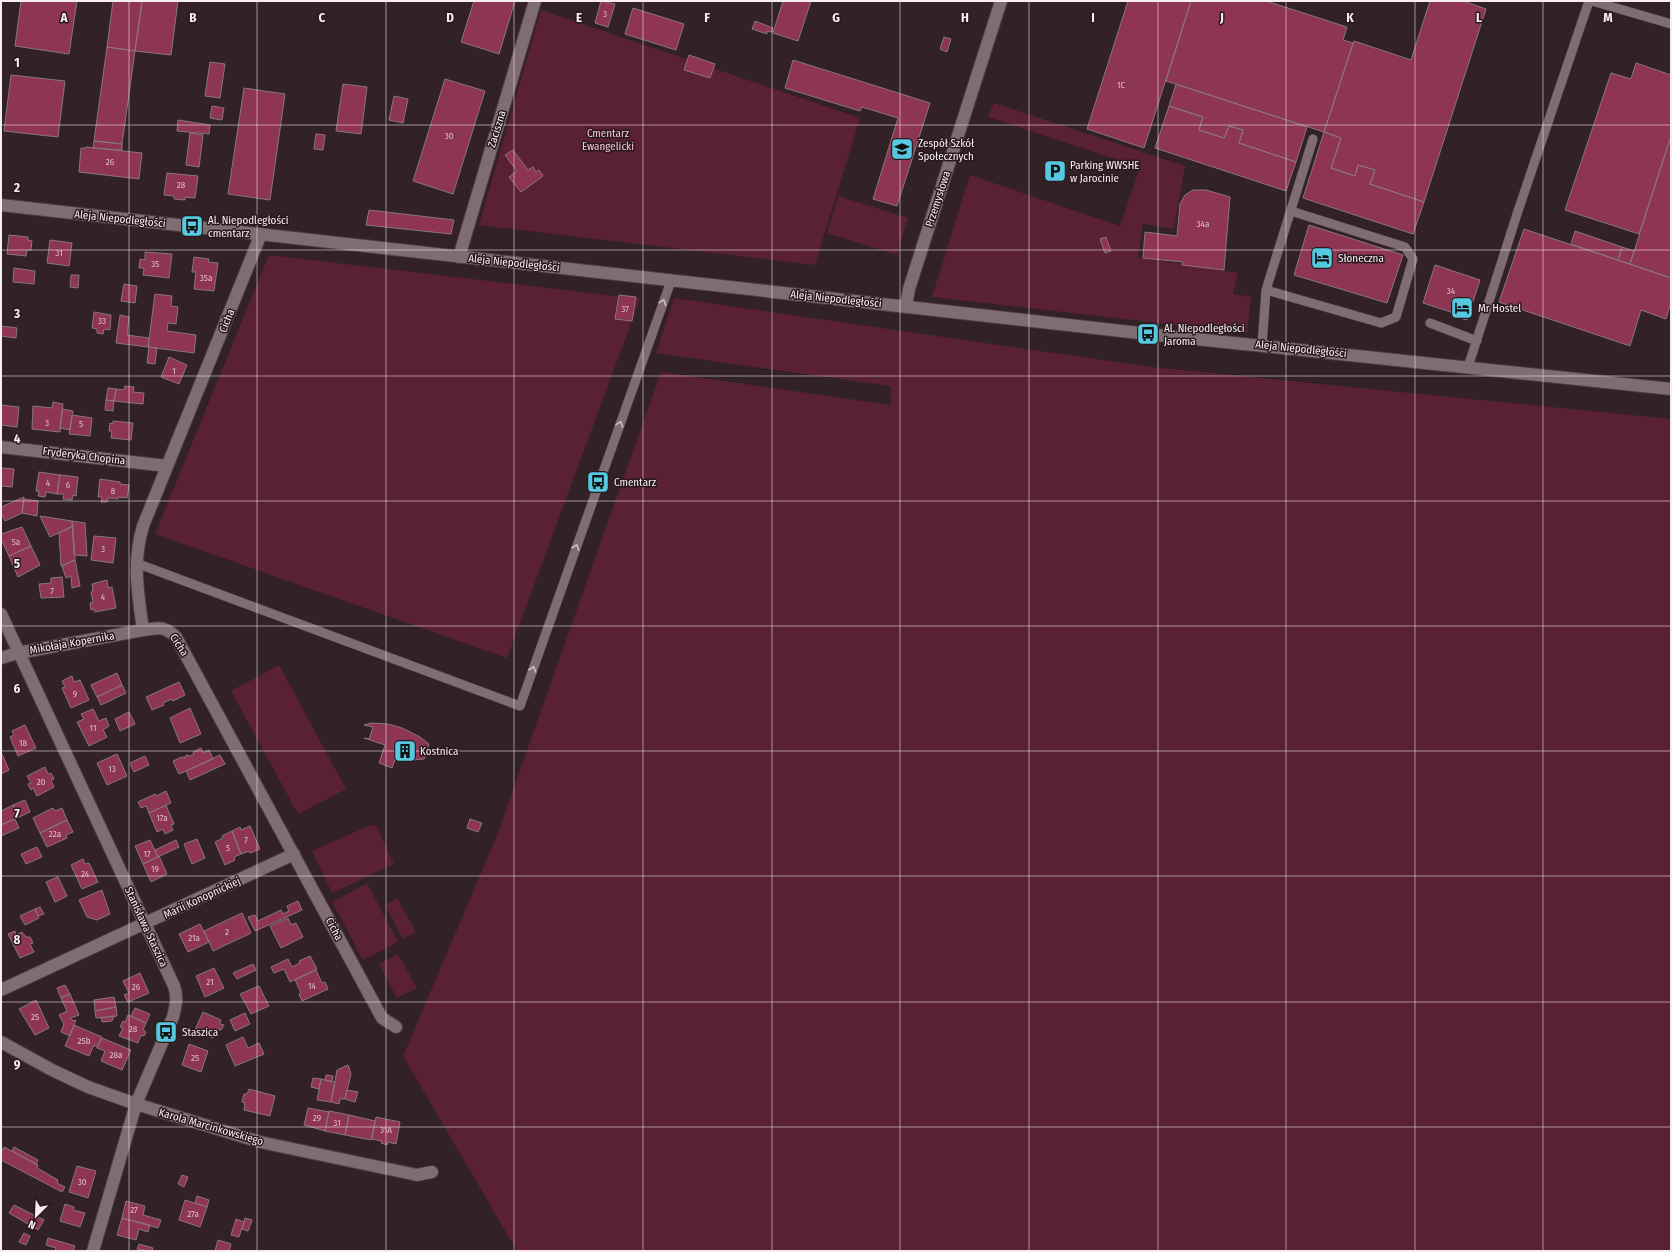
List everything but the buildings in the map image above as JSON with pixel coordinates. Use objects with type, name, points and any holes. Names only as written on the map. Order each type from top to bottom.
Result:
[{"type":"street","name":"Zaciszna","points":[[459,257],[535,1]]},
{"type":"street","name":"Przemysłowa","points":[[906,306],[909,289],[1001,1]]},
{"type":"street","name":"Aleja Niepodległości","points":[[1,206],[1148,334],[1671,389]]},
{"type":"street","name":"Cicha","points":[[262,234],[143,526],[138,543],[136,563],[136,581],[143,630],[160,628],[168,629],[176,637],[382,1018],[396,1027]]},
{"type":"street","name":"Fryderyka Chopina","points":[[1,447],[167,466]]},
{"type":"street","name":"Stanisława Staszica","points":[[1,614],[177,994],[176,1004],[136,1104],[93,1251]]},
{"type":"street","name":"Mikołaja Kopernika","points":[[1,658],[18,653],[143,630]]},
{"type":"street","name":"Marii Konopnickiej","points":[[1,990],[145,925],[294,854]]},
{"type":"street","name":"Karola Marcinkowskiego","points":[[1,1042],[88,1087],[136,1104],[260,1142],[417,1175],[432,1172]]},
{"type":"lane","points":[[1468,367],[1590,1],[1671,24]]},
{"type":"lane","points":[[1262,345],[1266,290],[1313,139]]},
{"type":"lane","points":[[1266,290],[1381,323],[1396,317],[1413,259],[1405,247],[1291,211]]},
{"type":"lane","points":[[136,563],[520,706],[671,281]]},
{"type":"lane","points":[[1430,323],[1476,341]]},
{"type":"green space","name":"Cmentarz Ewangelicki","points":[[541,10],[860,118],[815,265],[479,225]]},
{"type":"green space","points":[[994,103],[1185,166],[1174,229],[1143,224],[1138,257],[1238,273],[1233,294],[1251,297],[1247,333],[932,297],[970,175],[1120,226],[1140,167],[988,117]]},
{"type":"green space","points":[[838,196],[908,218],[897,255],[827,233]]},
{"type":"green space","points":[[269,255],[640,299],[507,658],[155,534]]},
{"type":"green space","points":[[674,298],[1151,367],[1671,419],[1671,1251],[517,1251],[403,1056],[496,838],[661,372],[891,405],[891,386],[656,353]]},
{"type":"green space","points":[[279,665],[346,789],[298,814],[231,691]]},
{"type":"green space","points":[[371,825],[377,827],[394,864],[332,893],[312,851]]},
{"type":"green space","points":[[367,883],[398,942],[363,960],[332,902]]},
{"type":"green space","points":[[397,898],[416,932],[403,939],[385,905]]},
{"type":"green space","points":[[398,954],[417,988],[397,998],[379,964]]},
{"type":"place","name":"Zespół Szkół Społecznych","points":[[902,149]]},
{"type":"place","name":"Parking WWSHE w Jarocinie","points":[[1055,171]]},
{"type":"place","name":"Al. Niepodległości cmentarz","points":[[192,226]]},
{"type":"place","name":"Słoneczna","points":[[1322,258]]},
{"type":"place","name":"Mr Hostel","points":[[1462,308]]},
{"type":"place","name":"Al. Niepodległości Jaroma","points":[[1148,334]]},
{"type":"place","name":"Cmentarz","points":[[598,482]]},
{"type":"place","name":"Kostnica","points":[[405,751]]},
{"type":"place","name":"Staszica","points":[[166,1032]]}]
